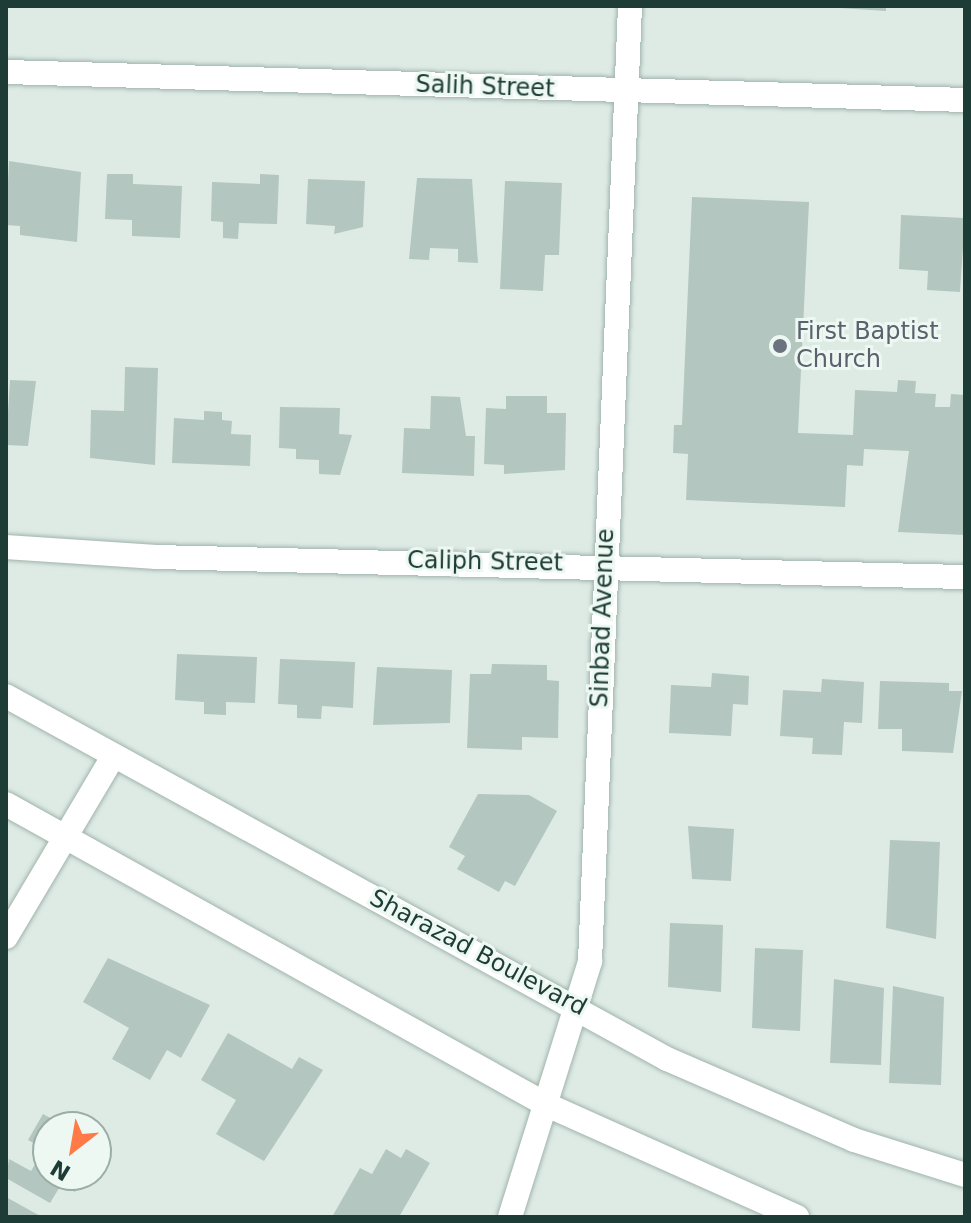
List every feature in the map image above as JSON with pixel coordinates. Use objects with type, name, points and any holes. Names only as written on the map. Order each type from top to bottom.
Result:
[{"type":"street","name":"Sinbad Avenue","points":[[510,1217],[580,1008],[590,961],[624,91],[630,6]]},
{"type":"street","name":"Salih Street","points":[[6,72],[965,100]]},
{"type":"street","name":"Caliph Street","points":[[6,547],[156,557],[605,564],[965,577]]},
{"type":"street","name":"Sharazad Boulevard","points":[[6,696],[113,757],[580,1008],[667,1059],[854,1140],[965,1175]]},
{"type":"street","points":[[6,937],[63,836],[113,757]]},
{"type":"street","points":[[6,804],[547,1105],[797,1217]]},
{"type":"building","points":[[886,6],[886,11],[840,8]]},
{"type":"building","points":[[9,161],[81,172],[77,242],[20,235],[20,226],[6,225]]},
{"type":"building","points":[[107,174],[133,174],[133,184],[182,186],[180,238],[132,236],[132,220],[105,219]]},
{"type":"building","points":[[260,174],[279,175],[277,224],[239,223],[238,239],[223,238],[223,222],[211,221],[212,182],[260,184]]},
{"type":"building","points":[[417,178],[472,179],[478,263],[458,262],[458,249],[430,248],[429,260],[409,259]]},
{"type":"building","points":[[308,179],[365,181],[363,227],[334,234],[335,226],[306,224]]},
{"type":"building","points":[[505,181],[562,183],[559,255],[545,255],[543,291],[500,289]]},
{"type":"building","points":[[692,197],[809,202],[798,433],[853,435],[855,390],[897,392],[898,380],[916,381],[915,393],[936,394],[935,407],[950,407],[951,394],[965,395],[965,535],[898,532],[909,451],[864,449],[863,466],[847,465],[845,507],[686,500],[688,454],[673,453],[674,425],[682,425]]},
{"type":"building","points":[[901,215],[965,218],[960,292],[927,290],[928,271],[899,269]]},
{"type":"building","points":[[125,367],[158,368],[155,465],[90,458],[91,410],[124,411]]},
{"type":"building","points":[[10,380],[36,381],[28,446],[6,445]]},
{"type":"building","points":[[431,396],[460,397],[466,436],[475,436],[474,476],[402,473],[404,428],[430,429]]},
{"type":"building","points":[[506,396],[547,396],[547,413],[566,413],[565,470],[504,474],[504,465],[484,464],[486,408],[506,409]]},
{"type":"building","points":[[280,407],[340,408],[339,434],[352,435],[340,475],[319,474],[319,460],[296,459],[296,449],[279,448]]},
{"type":"building","points":[[204,411],[222,412],[222,420],[232,421],[231,434],[251,435],[250,466],[172,463],[174,418],[204,420]]},
{"type":"building","points":[[177,654],[257,657],[255,703],[226,702],[226,715],[204,714],[204,702],[175,700]]},
{"type":"building","points":[[280,659],[355,662],[353,708],[322,706],[321,719],[297,718],[297,705],[278,704]]},
{"type":"building","points":[[492,664],[547,665],[547,680],[559,681],[558,738],[522,737],[522,750],[467,748],[470,674],[491,674]]},
{"type":"building","points":[[377,667],[452,670],[450,723],[373,725]]},
{"type":"building","points":[[712,673],[749,676],[748,705],[733,704],[731,736],[669,733],[671,685],[711,687]]},
{"type":"building","points":[[822,679],[864,682],[862,723],[844,722],[842,755],[812,754],[813,738],[780,736],[783,690],[821,692]]},
{"type":"building","points":[[880,681],[949,683],[949,691],[962,691],[953,753],[902,751],[902,729],[878,729]]},
{"type":"building","points":[[478,794],[529,795],[557,811],[515,886],[505,881],[499,892],[457,869],[465,856],[449,847]]},
{"type":"building","points":[[688,826],[734,829],[731,881],[692,879]]},
{"type":"building","points":[[890,840],[940,842],[936,939],[886,928]]},
{"type":"building","points":[[670,923],[723,925],[721,992],[668,987]]},
{"type":"building","points":[[755,948],[803,950],[800,1031],[752,1028]]},
{"type":"building","points":[[108,958],[210,1005],[181,1058],[167,1050],[150,1080],[112,1059],[129,1028],[83,1002]]},
{"type":"building","points":[[834,979],[884,988],[881,1065],[830,1063]]},
{"type":"building","points":[[893,986],[944,997],[941,1085],[889,1083]]},
{"type":"building","points":[[228,1033],[292,1069],[299,1057],[323,1070],[264,1161],[216,1134],[236,1100],[201,1080]]},
{"type":"building","points":[[386,1149],[401,1158],[406,1149],[430,1163],[399,1217],[332,1217],[360,1168],[372,1174]]},
{"type":"building","points":[[9,1159],[31,1171],[32,1191],[57,1191],[50,1203],[6,1178]]},
{"type":"building","points":[[6,1197],[42,1217],[6,1217]]},
{"type":"place","name":"First Baptist Church","points":[[780,346]]}]
